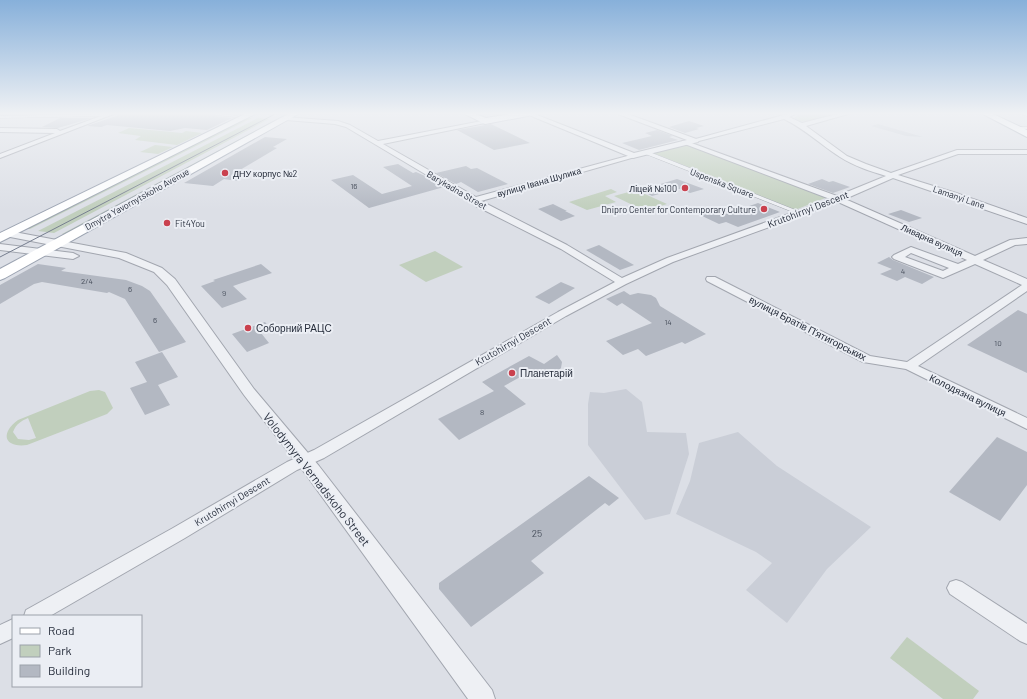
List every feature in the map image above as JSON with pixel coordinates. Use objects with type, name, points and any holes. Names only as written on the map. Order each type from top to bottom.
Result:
[{"type":"main road","points":[[4,236],[194,146]]},
{"type":"main road","name":"Dmytra Yavornytskoho Avenue","points":[[0,275],[235,146]]},
{"type":"street","points":[[0,156],[27,146]]},
{"type":"street","name":"Barykadna Street","points":[[381,146],[475,200],[479,204],[564,247],[622,282]]},
{"type":"street","points":[[607,146],[633,156]]},
{"type":"street","name":"вулиця Івана Шулика","points":[[475,200],[670,146]]},
{"type":"street","points":[[694,146],[837,199]]},
{"type":"street","name":"Lamanyi Lane","points":[[827,146],[843,156],[870,169],[929,187],[1027,221]]},
{"type":"street","name":"Uspenska Square","points":[[645,152],[800,213]]},
{"type":"street","name":"Krutohirnyi Descent","points":[[35,615],[179,533],[292,466],[319,454],[562,314],[622,282],[670,260],[800,213],[885,180],[890,176],[957,152],[1027,152]]},
{"type":"street","name":"Ливарна вулиця","points":[[837,199],[1027,284]]},
{"type":"street","name":"Volodymyra Vernadskoho Street","points":[[4,236],[122,255],[158,270],[179,291],[209,338],[249,392],[305,460],[483,699]]},
{"type":"street","points":[[958,268],[911,250],[897,257],[943,275],[958,268],[975,260],[1013,242],[1027,241]]},
{"type":"street","name":"Volodymyra Vernadskoho Street","points":[[0,247],[147,265]]},
{"type":"street","name":"вулиця Братів Пʼятигорських","points":[[711,279],[867,359],[909,366]]},
{"type":"street","points":[[909,366],[961,332],[1027,284]]},
{"type":"street","name":"Колодязна вулиця","points":[[909,366],[1027,424]]},
{"type":"street","points":[[956,588],[1027,635]]},
{"type":"street","points":[[0,635],[12,629]]},
{"type":"shaded area","points":[[626,389],[642,402],[647,432],[686,433],[689,454],[670,514],[645,520],[588,445],[588,404],[590,392],[604,393]]},
{"type":"shaded area","points":[[738,432],[777,466],[871,527],[827,569],[787,623],[746,590],[772,563],[756,552],[676,514],[690,481],[699,443]]},
{"type":"green space","points":[[154,146],[173,147],[158,154],[140,152]]},
{"type":"green space","points":[[193,146],[197,146],[30,229],[25,229]]},
{"type":"green space","points":[[204,146],[219,146],[54,233],[38,231]]},
{"type":"green space","points":[[227,146],[231,146],[66,235],[62,234]]},
{"type":"green space","points":[[688,146],[828,197],[795,210],[653,153]]},
{"type":"green space","points":[[611,189],[617,192],[605,196],[616,202],[587,210],[569,202]]},
{"type":"green space","points":[[636,190],[667,204],[645,211],[614,196]]},
{"type":"green space","points":[[435,251],[463,267],[426,282],[399,265]]},
{"type":"green space","points":[[99,390],[105,392],[113,408],[107,414],[27,445],[13,444],[9,442],[7,434],[12,425],[18,420],[90,391]],"holes":[[[28,418],[36,438],[29,440],[18,439],[13,432],[19,423]]]},
{"type":"green space","points":[[907,637],[979,691],[973,699],[943,699],[890,658]]},
{"type":"building","points":[[250,146],[275,146],[273,147],[277,148],[240,170],[253,171],[237,181],[224,179],[213,186],[184,183]]},
{"type":"building","points":[[486,146],[517,146],[494,150]]},
{"type":"building","points":[[628,146],[656,146],[639,150]]},
{"type":"building","points":[[398,164],[413,173],[416,172],[425,176],[444,187],[369,208],[331,180],[353,175],[382,194],[412,186],[383,167]]},
{"type":"building","points":[[466,166],[471,169],[477,168],[508,184],[478,192],[461,182],[456,184],[436,173]]},
{"type":"building","name":"Ліцей №100","points":[[677,179],[704,189],[690,193],[677,189],[652,196],[641,190]]},
{"type":"building","points":[[822,179],[850,187],[833,193],[808,184]]},
{"type":"building","name":"Dnipro Center for Contemporary Culture","points":[[758,203],[780,212],[738,227],[726,222],[719,224],[700,215],[713,211],[723,215]]},
{"type":"building","points":[[553,204],[575,216],[561,221],[538,209]]},
{"type":"building","points":[[901,210],[922,218],[909,222],[888,214]]},
{"type":"building","points":[[599,245],[634,265],[620,270],[586,250]]},
{"type":"building","points":[[889,257],[934,277],[922,284],[905,277],[897,281],[880,274],[892,269],[877,263]]},
{"type":"building","points":[[38,264],[66,268],[61,271],[126,280],[142,286],[150,291],[186,342],[159,352],[125,299],[109,292],[107,293],[42,282],[34,284],[0,304],[0,285]]},
{"type":"building","points":[[261,264],[272,273],[233,286],[247,299],[222,308],[201,286],[215,281],[213,280]]},
{"type":"building","points":[[561,282],[575,288],[549,304],[535,297]]},
{"type":"building","points":[[624,291],[630,295],[638,293],[651,295],[656,298],[660,306],[706,334],[685,344],[682,342],[646,356],[638,349],[623,355],[606,341],[652,323],[622,303],[617,306],[606,299]]},
{"type":"building","points":[[1018,310],[1027,314],[1027,373],[967,345]]},
{"type":"building","points":[[265,322],[271,329],[261,333],[269,343],[247,352],[232,334]]},
{"type":"building","points":[[162,352],[178,377],[158,385],[170,405],[145,415],[130,388],[147,382],[135,362]]},
{"type":"building","points":[[557,355],[562,362],[561,368],[558,371],[544,374],[531,371],[504,386],[526,404],[459,440],[438,419],[494,391],[482,382],[529,356],[544,364]]},
{"type":"building","points":[[997,437],[1027,452],[1027,485],[1000,521],[949,492]]},
{"type":"building","points":[[589,476],[619,498],[609,506],[605,503],[531,561],[544,573],[471,627],[439,589],[439,583]]},
{"type":"tram line","points":[[0,257],[214,146]]},
{"type":"place","name":"ДНУ корпус №2","points":[[225,173]]},
{"type":"place","name":"Ліцей №100","points":[[685,188]]},
{"type":"place","name":"Dnipro Center for Contemporary Culture","points":[[764,209]]},
{"type":"place","name":"Fit4You","points":[[167,223]]},
{"type":"place","name":"Соборний РАЦС","points":[[248,328]]},
{"type":"place","name":"Планетарій","points":[[512,373]]}]
